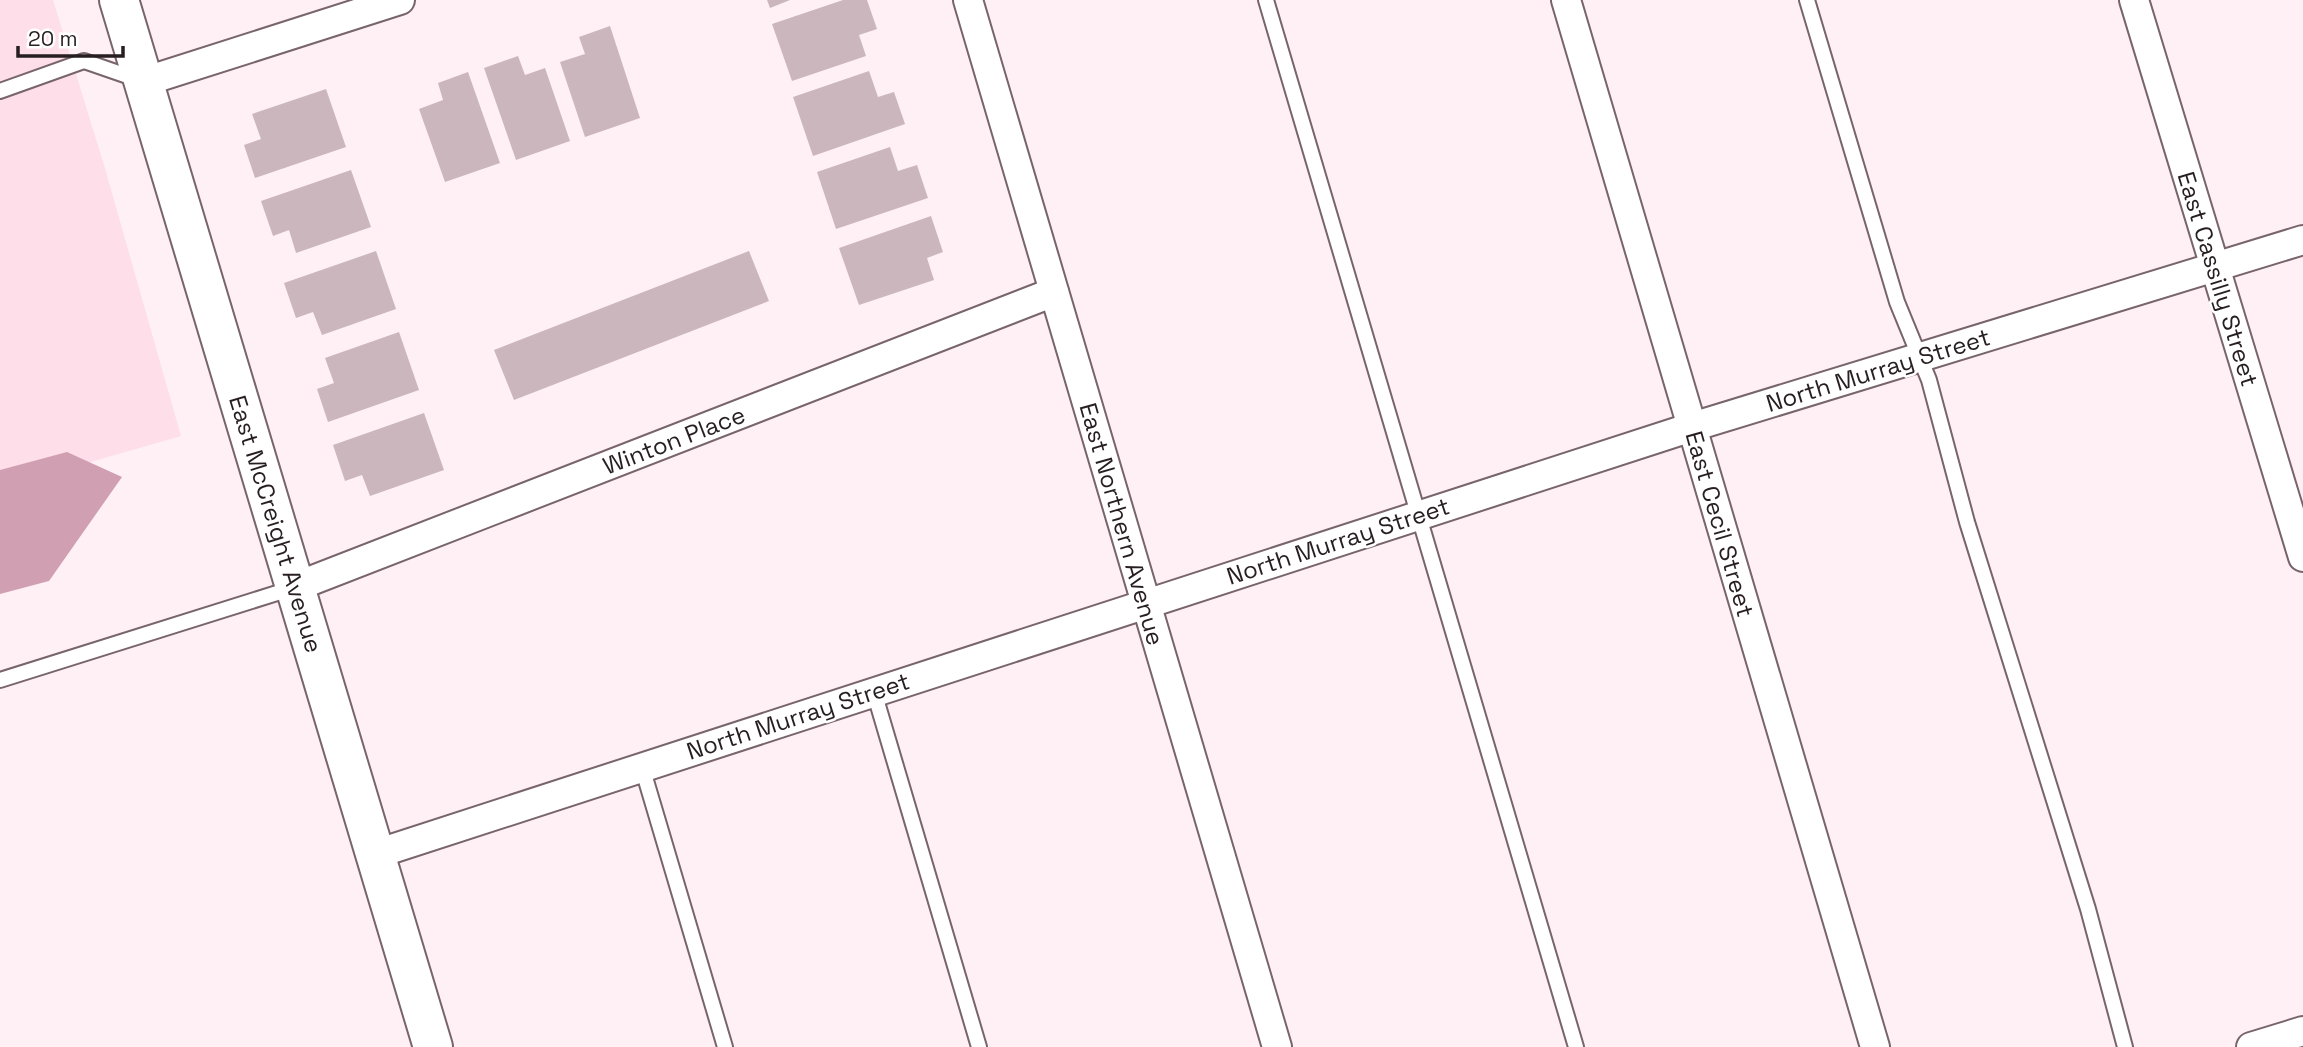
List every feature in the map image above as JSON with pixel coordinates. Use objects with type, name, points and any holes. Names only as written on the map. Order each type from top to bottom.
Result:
[{"type":"street","name":"East McCreight Avenue","points":[[119,0],[433,1047]]},
{"type":"street","points":[[143,82],[400,0]]},
{"type":"street","name":"East Northern Avenue","points":[[968,0],[1277,1047]]},
{"type":"street","name":"East Cecil Street","points":[[1566,0],[1875,1047]]},
{"type":"street","name":"East Cassilly Street","points":[[2134,0],[2303,557]]},
{"type":"street","name":"North Murray Street","points":[[376,854],[1692,427],[2303,240]]},
{"type":"street","name":"Winton Place","points":[[295,587],[1054,292]]},
{"type":"street","points":[[2251,1047],[2303,1031]]},
{"type":"lane","points":[[1266,0],[1576,1047]]},
{"type":"lane","points":[[1807,0],[1897,302],[1929,380],[1967,522],[2088,909],[2125,1047]]},
{"type":"lane","points":[[0,91],[84,61],[143,82]]},
{"type":"lane","points":[[0,680],[295,587]]},
{"type":"lane","points":[[874,692],[979,1047]]},
{"type":"lane","points":[[642,768],[724,1047]]},
{"type":"shaded area","points":[[0,0],[53,0],[104,165],[181,436],[0,488]]},
{"type":"shaded area","points":[[67,452],[122,477],[49,581],[0,594],[0,470]]},
{"type":"building","points":[[767,0],[790,0],[770,8]]},
{"type":"building","points":[[843,0],[867,0],[877,29],[859,35],[866,56],[792,81],[772,24]]},
{"type":"building","points":[[610,26],[640,118],[585,137],[560,62],[585,54],[579,37]]},
{"type":"building","points":[[518,56],[525,75],[545,68],[570,141],[516,160],[484,68]]},
{"type":"building","points":[[869,71],[878,97],[894,92],[905,124],[813,156],[793,97]]},
{"type":"building","points":[[468,72],[500,163],[445,182],[419,109],[443,100],[438,83]]},
{"type":"building","points":[[326,89],[346,147],[255,178],[244,145],[261,139],[252,114]]},
{"type":"building","points":[[890,147],[898,171],[917,165],[928,198],[836,229],[817,172]]},
{"type":"building","points":[[351,170],[371,227],[296,253],[289,230],[273,236],[261,201]]},
{"type":"building","points":[[931,216],[943,252],[927,258],[934,280],[859,305],[839,248]]},
{"type":"building","points":[[376,251],[396,309],[322,335],[313,312],[296,318],[284,283]]},
{"type":"building","points":[[749,251],[769,301],[514,400],[494,350]]},
{"type":"building","points":[[399,332],[419,390],[328,422],[317,389],[334,383],[325,358]]},
{"type":"building","points":[[424,413],[444,470],[370,496],[362,475],[345,481],[333,445]]}]
